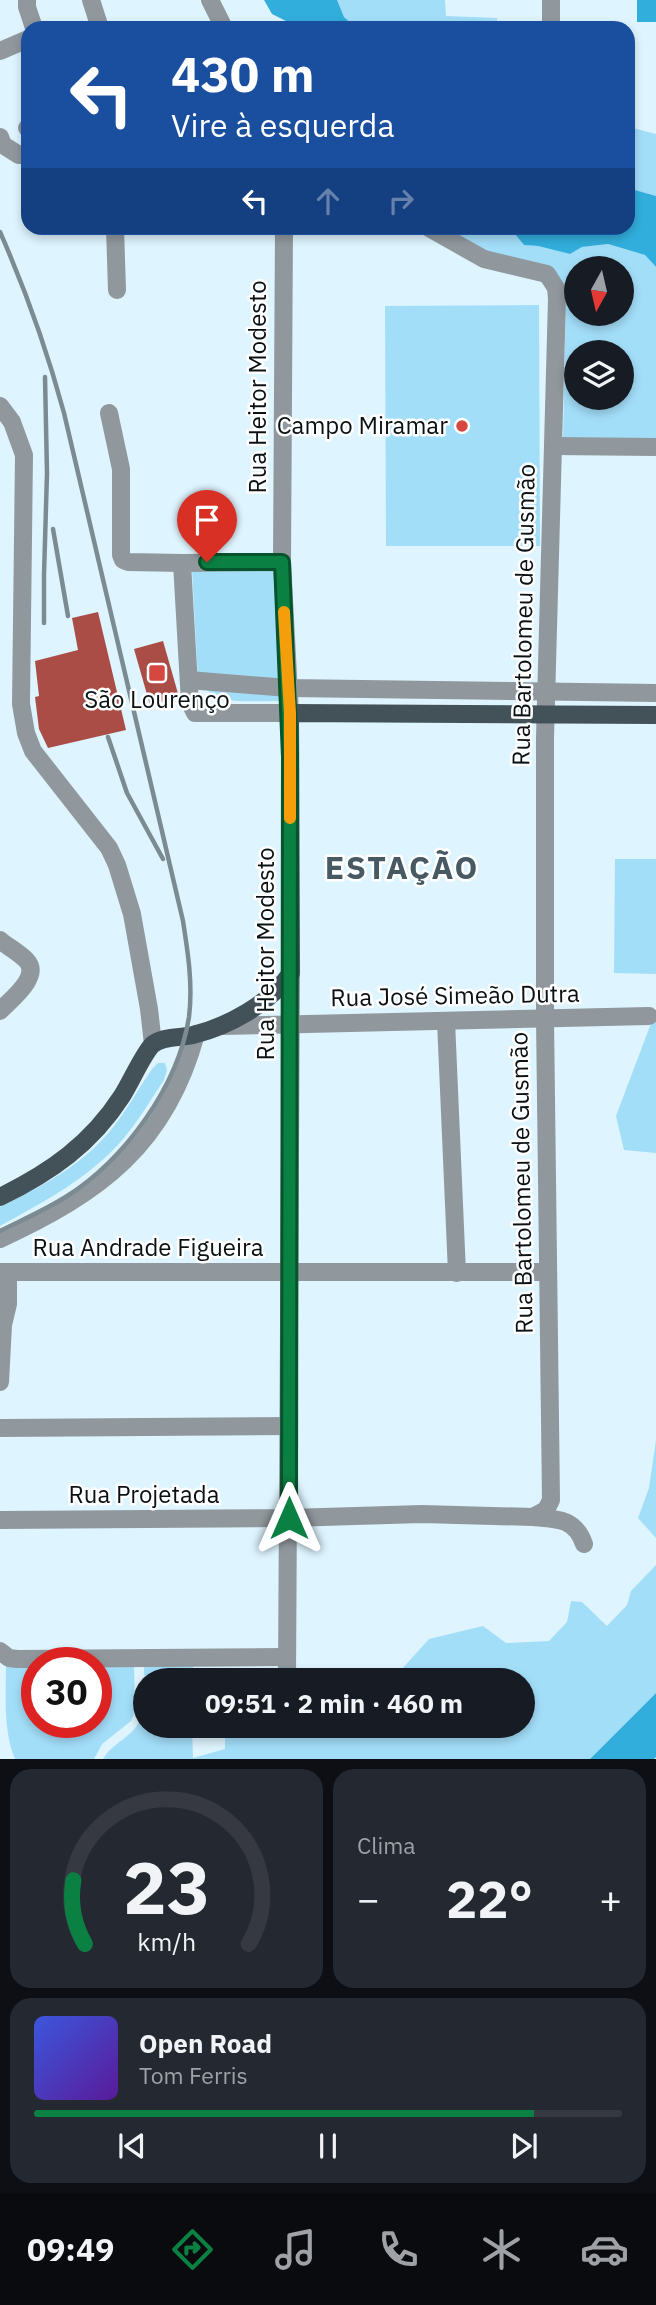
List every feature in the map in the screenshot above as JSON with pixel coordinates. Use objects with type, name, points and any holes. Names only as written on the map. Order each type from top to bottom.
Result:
[{"type":"main road","points":[[290,713],[656,715]]},
{"type":"main road","name":"Rua Heitor Modesto","points":[[290,713],[291,973]]},
{"type":"main road","name":"Rua José Simeão Dutra","points":[[153,1044],[221,1026],[255,1007],[282,986],[291,973]]},
{"type":"main road","points":[[0,1197],[48,1172],[85,1140],[114,1107],[153,1044]]},
{"type":"street","points":[[27,0],[32,21]]},
{"type":"street","points":[[91,0],[98,21]]},
{"type":"street","points":[[210,0],[220,21]]},
{"type":"street","points":[[551,0],[551,21]]},
{"type":"street","points":[[0,51],[21,42]]},
{"type":"street","points":[[0,137],[3,145],[21,155]]},
{"type":"street","points":[[115,235],[117,290]]},
{"type":"street","name":"Rua Heitor Modesto","points":[[284,235],[282,562],[290,713]]},
{"type":"street","points":[[441,235],[484,259],[547,274],[553,280],[557,299],[553,446]]},
{"type":"street","points":[[0,406],[23,455],[21,704],[26,733],[43,766],[108,848],[117,865],[132,914],[153,1044]]},
{"type":"street","points":[[109,412],[121,469],[123,560],[182,563],[282,562]]},
{"type":"street","name":"Rua Bartolomeu de Gusmão","points":[[533,1517],[546,1510],[551,1500],[545,1018],[545,713],[553,446],[656,447]]},
{"type":"street","points":[[182,563],[190,703],[196,713],[290,713]]},
{"type":"street","points":[[189,680],[288,688],[656,693]]},
{"type":"street","points":[[0,940],[28,962],[30,977],[0,1011]]},
{"type":"street","name":"Rua Heitor Modesto","points":[[287,1668],[291,973]]},
{"type":"street","name":"Rua José Simeão Dutra","points":[[221,1026],[649,1016]]},
{"type":"street","points":[[446,1021],[457,1273]]},
{"type":"street","points":[[0,1240],[77,1200],[130,1156],[150,1133],[174,1095],[188,1063],[196,1034]]},
{"type":"street","points":[[0,1382],[3,1325],[8,1304],[4,1272]]},
{"type":"street","name":"Rua Andrade Figueira","points":[[4,1272],[548,1272]]},
{"type":"street","points":[[0,1428],[288,1426]]},
{"type":"street","points":[[289,1518],[422,1514],[533,1517],[563,1520],[580,1533],[584,1544]]},
{"type":"street","name":"Rua Projetada","points":[[0,1520],[289,1518]]},
{"type":"street","points":[[0,1651],[4,1656],[17,1659],[287,1657]]},
{"type":"shaded area","points":[[264,0],[337,0],[348,21],[286,21],[272,14]]},
{"type":"shaded area","points":[[337,0],[445,0],[446,16],[497,18],[497,21],[348,21]]},
{"type":"shaded area","points":[[637,0],[656,0],[656,22],[637,22]]},
{"type":"shaded area","points":[[635,129],[656,134],[656,196],[635,190]]},
{"type":"shaded area","points":[[635,190],[656,196],[656,267],[645,255],[608,244],[582,247],[570,254],[524,245],[516,235],[635,235]]},
{"type":"shaded area","points":[[447,235],[516,235],[524,245],[570,254],[582,247],[608,244],[645,255],[656,267],[656,438],[563,439],[564,393],[564,410],[634,410],[634,340],[565,340],[565,326],[634,326],[634,256],[564,256],[564,290],[556,275],[546,269],[483,253]]},
{"type":"shaded area","name":"Campo Miramar","points":[[539,305],[540,546],[386,546],[385,306]]},
{"type":"shaded area","points":[[274,567],[281,701],[236,701],[215,695],[198,681],[192,568]]},
{"type":"shaded area","points":[[615,859],[656,859],[656,974],[614,973]]},
{"type":"shaded area","points":[[656,1016],[656,1153],[624,1150],[616,1116]]},
{"type":"shaded area","points":[[158,1063],[165,1063],[167,1070],[164,1080],[135,1124],[111,1152],[66,1188],[0,1226],[0,1207],[73,1166],[98,1144],[116,1124]]},
{"type":"shaded area","points":[[656,1440],[656,1538],[638,1518],[649,1488]]},
{"type":"shaded area","points":[[656,1565],[656,1693],[590,1759],[103,1759],[133,1730],[133,1738],[192,1738],[193,1758],[225,1749],[225,1738],[535,1738],[535,1668],[403,1668],[429,1639],[483,1626],[506,1643],[549,1641],[567,1622],[571,1601],[582,1602],[607,1626],[627,1605],[631,1591]]},
{"type":"shaded area","points":[[6,1665],[21,1665],[21,1738],[110,1738],[102,1744],[94,1759],[15,1759],[7,1725]]},
{"type":"shaded area","points":[[112,1665],[134,1666],[131,1721],[112,1736]]},
{"type":"shaded area","points":[[144,1666],[193,1666],[193,1668]]},
{"type":"shaded area","points":[[656,1693],[654,1759],[590,1759]]},
{"type":"building","points":[[98,612],[126,730],[48,748],[39,729],[35,697],[39,696],[35,661],[78,650],[72,618]]},
{"type":"building","name":"São Lourenço","points":[[163,641],[179,697],[150,705],[134,649]]},
{"type":"railway","points":[[0,232],[35,321],[64,413],[183,921],[190,993],[189,1017],[173,1069],[161,1095],[128,1142],[109,1163],[66,1197],[0,1231]]},
{"type":"railway","points":[[44,623],[47,473],[45,377]]},
{"type":"railway","points":[[53,529],[68,616]]},
{"type":"railway","points":[[108,737],[127,793],[163,859]]},
{"type":"slow traffic","points":[[284,612],[290,713],[290,818]]},
{"type":"place","name":"Campo Miramar","points":[[462,426]]},
{"type":"place","name":"São Lourenço","points":[[157,673]]},
{"type":"district","name":"ESTAÇÃO","points":[[402,868]]},
{"type":"route","points":[[207,562],[282,562],[290,713],[289,1518]]}]
